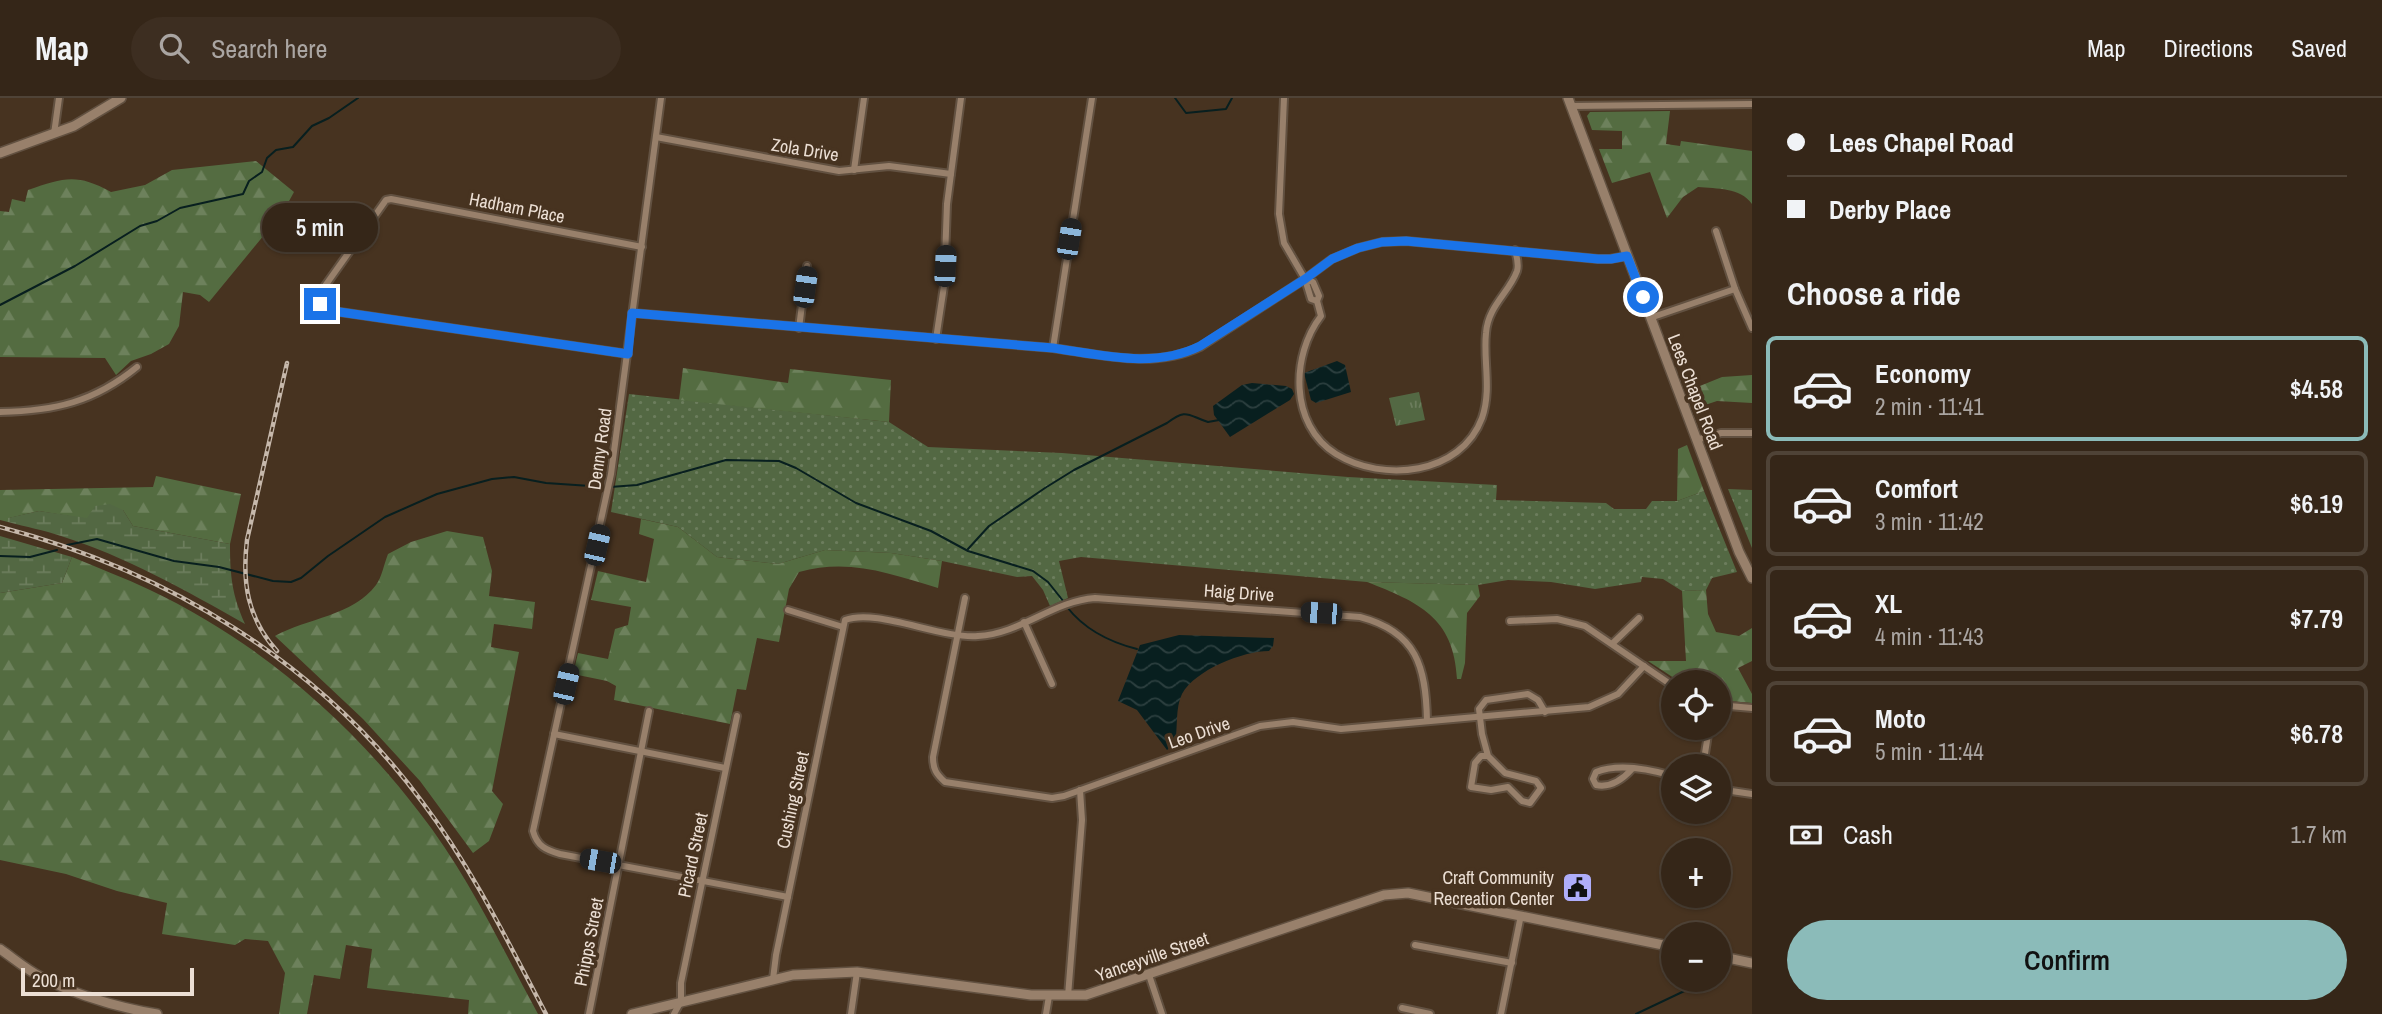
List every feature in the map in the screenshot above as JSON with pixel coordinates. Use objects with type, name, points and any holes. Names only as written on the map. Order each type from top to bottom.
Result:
[{"type":"main road","points":[[0,153],[74,126],[121,98]]},
{"type":"main road","name":"Lees Chapel Road","points":[[1569,102],[1739,552],[1752,578]]},
{"type":"main road","name":"Yanceyville Street","points":[[632,1014],[793,975],[857,972],[1049,996],[1086,996],[1384,895],[1415,893],[1661,944]]},
{"type":"main road","points":[[0,949],[39,976],[77,994],[157,1014]]},
{"type":"main road","points":[[1731,959],[1752,963]]},
{"type":"street","points":[[54,134],[59,98]]},
{"type":"street","name":"Denny Road","points":[[618,864],[548,850],[535,840],[534,823],[608,495],[661,98]]},
{"type":"street","points":[[854,170],[864,98]]},
{"type":"street","points":[[936,340],[944,286],[947,204],[961,98]]},
{"type":"street","points":[[1053,348],[1092,98]]},
{"type":"street","points":[[1284,98],[1279,214],[1284,243],[1305,279],[1311,299],[1317,301],[1321,316],[1312,328],[1304,349],[1298,387],[1301,405],[1317,436],[1334,453],[1369,468],[1397,470],[1443,462],[1467,443],[1482,416],[1488,384],[1486,330],[1493,307],[1517,271],[1515,250]]},
{"type":"street","points":[[1569,102],[1752,104]]},
{"type":"street","name":"Zola Drive","points":[[656,137],[831,169],[854,170],[889,166],[951,174]]},
{"type":"street","name":"Hadham Place","points":[[628,354],[326,310],[320,304],[320,293],[386,200],[391,199],[642,247]]},
{"type":"street","points":[[1716,231],[1735,289],[1752,328]]},
{"type":"street","points":[[632,313],[1053,348],[1157,360],[1180,355],[1200,346],[1332,259],[1382,242],[1406,241],[1598,259],[1627,256]]},
{"type":"street","points":[[799,328],[807,266]]},
{"type":"street","points":[[1650,318],[1735,289]]},
{"type":"street","points":[[0,412],[46,410],[71,404],[108,387],[138,367]]},
{"type":"street","points":[[1696,440],[1721,433],[1752,433]]},
{"type":"street","name":"Leo Drive","points":[[965,598],[933,757],[936,774],[945,782],[1052,798],[1260,726],[1293,722],[1341,729],[1581,709],[1609,699],[1626,687],[1644,666]]},
{"type":"street","name":"Haig Drive","points":[[843,627],[845,620],[869,618],[957,636],[993,635],[1077,599],[1096,598],[1360,617],[1379,622],[1395,631],[1411,647],[1421,667],[1426,689],[1427,721]]},
{"type":"street","points":[[788,610],[843,627]]},
{"type":"street","points":[[1613,643],[1639,618]]},
{"type":"street","points":[[1510,621],[1569,620],[1586,626],[1661,678]]},
{"type":"street","points":[[1024,622],[1052,684]]},
{"type":"street","name":"Cushing Street","points":[[773,979],[843,627]]},
{"type":"street","points":[[1488,756],[1481,757],[1475,763],[1471,787],[1491,790],[1508,787],[1522,801],[1530,803],[1541,789],[1536,781],[1505,773],[1488,756],[1479,709],[1486,699],[1528,695],[1538,700],[1545,712]]},
{"type":"street","points":[[1731,706],[1752,708]]},
{"type":"street","name":"Phipps Street","points":[[589,1014],[649,711]]},
{"type":"street","name":"Picard Street","points":[[681,1001],[681,983],[737,716]]},
{"type":"street","points":[[554,734],[726,768]]},
{"type":"street","points":[[1632,769],[1623,779],[1604,786],[1596,785],[1593,779],[1596,772],[1609,767],[1632,769],[1661,774]]},
{"type":"street","points":[[1502,787],[1505,773]]},
{"type":"street","points":[[1068,996],[1082,820],[1080,790]]},
{"type":"street","points":[[1731,791],[1752,794]]},
{"type":"street","points":[[618,864],[788,897]]},
{"type":"street","points":[[1501,1014],[1521,915]]},
{"type":"street","points":[[1415,945],[1511,963]]},
{"type":"street","points":[[851,1014],[857,972]]},
{"type":"street","points":[[1149,975],[1162,1014]]},
{"type":"street","points":[[1046,1014],[1049,996]]},
{"type":"street","points":[[674,1014],[681,1001]]},
{"type":"street","points":[[1402,1009],[1430,1014]]},
{"type":"green space","points":[[1670,111],[1666,144],[1680,146],[1681,141],[1752,151],[1752,204],[1735,192],[1698,187],[1683,197],[1667,218],[1650,172],[1612,183],[1599,149],[1622,149],[1622,131],[1592,130],[1587,116],[1590,112]]},
{"type":"green space","points":[[256,161],[294,192],[283,212],[209,302],[200,295],[183,292],[179,326],[169,344],[131,361],[116,375],[105,358],[0,357],[0,211],[9,212],[12,199],[25,202],[28,190],[61,180],[88,182],[111,192],[145,185],[172,170]]},
{"type":"green space","points":[[683,368],[788,383],[790,369],[891,380],[889,422],[679,400]]},
{"type":"green space","points":[[1752,375],[1752,403],[1717,401],[1696,408],[1690,390],[1722,377]]},
{"type":"green space","points":[[1419,392],[1425,420],[1396,426],[1389,398]]},
{"type":"green space","points":[[629,394],[889,422],[928,447],[1062,453],[1348,477],[1497,485],[1496,500],[1606,503],[1614,509],[1646,509],[1652,501],[1677,501],[1704,491],[1737,572],[1712,578],[1706,590],[1682,591],[1663,579],[1642,577],[1641,582],[1595,589],[1551,582],[1508,580],[1478,585],[1367,582],[1081,557],[1059,561],[1068,598],[1050,606],[1043,590],[1032,576],[1017,577],[891,553],[825,550],[778,564],[717,557],[678,527],[611,512]]},
{"type":"green space","points":[[1687,445],[1704,491],[1677,501],[1678,449]]},
{"type":"green space","points":[[156,476],[241,494],[230,544],[133,526],[123,510],[87,519],[39,511],[9,518],[8,522],[0,520],[0,490],[153,487]]},
{"type":"green space","points":[[1728,489],[1752,490],[1752,548]]},
{"type":"green space","points":[[110,504],[123,510],[133,526],[230,544],[233,585],[245,624],[178,587],[109,554],[55,534],[8,522],[8,518],[39,511],[87,518],[95,506]]},
{"type":"green space","points":[[641,519],[678,527],[717,557],[778,564],[825,550],[891,553],[942,561],[938,588],[870,569],[853,567],[818,568],[799,572],[789,589],[779,642],[757,638],[746,690],[737,689],[730,724],[614,700],[616,686],[607,681],[573,674],[578,653],[608,659],[615,629],[628,625],[631,607],[591,600],[598,571],[646,582],[654,539],[639,534]]},
{"type":"green space","points":[[447,531],[483,537],[492,571],[489,596],[535,602],[532,629],[494,624],[491,647],[519,652],[492,791],[503,804],[489,841],[473,853],[420,781],[363,719],[275,636],[355,604],[376,585],[388,554],[411,542]]},
{"type":"green space","points":[[0,536],[72,557],[62,583],[0,593]]},
{"type":"green space","points":[[72,557],[150,590],[227,633],[298,685],[331,714],[391,778],[436,835],[483,910],[538,1014],[468,1014],[469,1000],[367,988],[372,949],[346,945],[340,979],[314,975],[307,1014],[279,1014],[285,973],[268,941],[245,939],[235,945],[162,934],[167,903],[117,891],[66,874],[0,860],[0,593],[62,583]]},
{"type":"green space","points":[[1367,582],[1478,585],[1480,596],[1467,613],[1465,663],[1461,679],[1457,679],[1449,640],[1441,626],[1417,605]]},
{"type":"green space","points":[[1706,590],[1708,614],[1716,632],[1739,636],[1752,628],[1752,661],[1738,668],[1752,694],[1752,703],[1731,701],[1731,670],[1662,670],[1648,661],[1686,661],[1682,591]]},
{"type":"water","points":[[1337,361],[1345,365],[1351,392],[1316,403],[1311,400],[1304,373]]},
{"type":"water","points":[[1252,383],[1286,386],[1292,389],[1294,394],[1290,400],[1230,437],[1214,415],[1213,406],[1242,385]]},
{"type":"water","points":[[1179,635],[1274,638],[1269,651],[1233,658],[1208,670],[1188,685],[1178,705],[1175,743],[1167,750],[1137,710],[1118,701],[1140,645]]},
{"type":"waterway","points":[[0,305],[75,266],[140,226],[157,221],[180,208],[243,194],[249,181],[262,172],[267,158],[276,150],[293,147],[312,126],[358,98]]},
{"type":"waterway","points":[[1175,98],[1186,113],[1226,109],[1232,98]]},
{"type":"waterway","points":[[968,549],[989,526],[1045,488],[1074,470],[1179,416],[1187,414],[1208,422],[1219,420]]},
{"type":"waterway","points":[[610,487],[637,485],[726,460],[779,461],[856,503],[931,531],[968,551],[1033,571],[1048,582],[1064,602]]},
{"type":"waterway","points":[[67,545],[97,539],[174,561],[219,567],[273,581],[291,582],[301,578],[385,517],[437,494],[492,479],[514,477],[546,483],[605,487]]},
{"type":"waterway","points":[[0,556],[30,557],[57,550]]},
{"type":"waterway","points":[[1067,607],[1098,634],[1137,649]]},
{"type":"waterway","points":[[1636,1014],[1682,992]]},
{"type":"railway","points":[[277,651],[259,626],[253,612],[245,570],[247,540],[287,363]]},
{"type":"railway","points":[[0,527],[62,546],[122,569],[180,596],[287,665],[337,707],[382,752],[441,828],[489,906],[546,1014]]},
{"type":"place","name":"Craft Community Recreation Center","points":[[1577,888]]},
{"type":"route","points":[[320,304],[326,310],[628,354],[632,313],[1053,348],[1157,360],[1187,353],[1200,346],[1332,259],[1382,242],[1406,241],[1598,259],[1627,256],[1643,297]]}]
